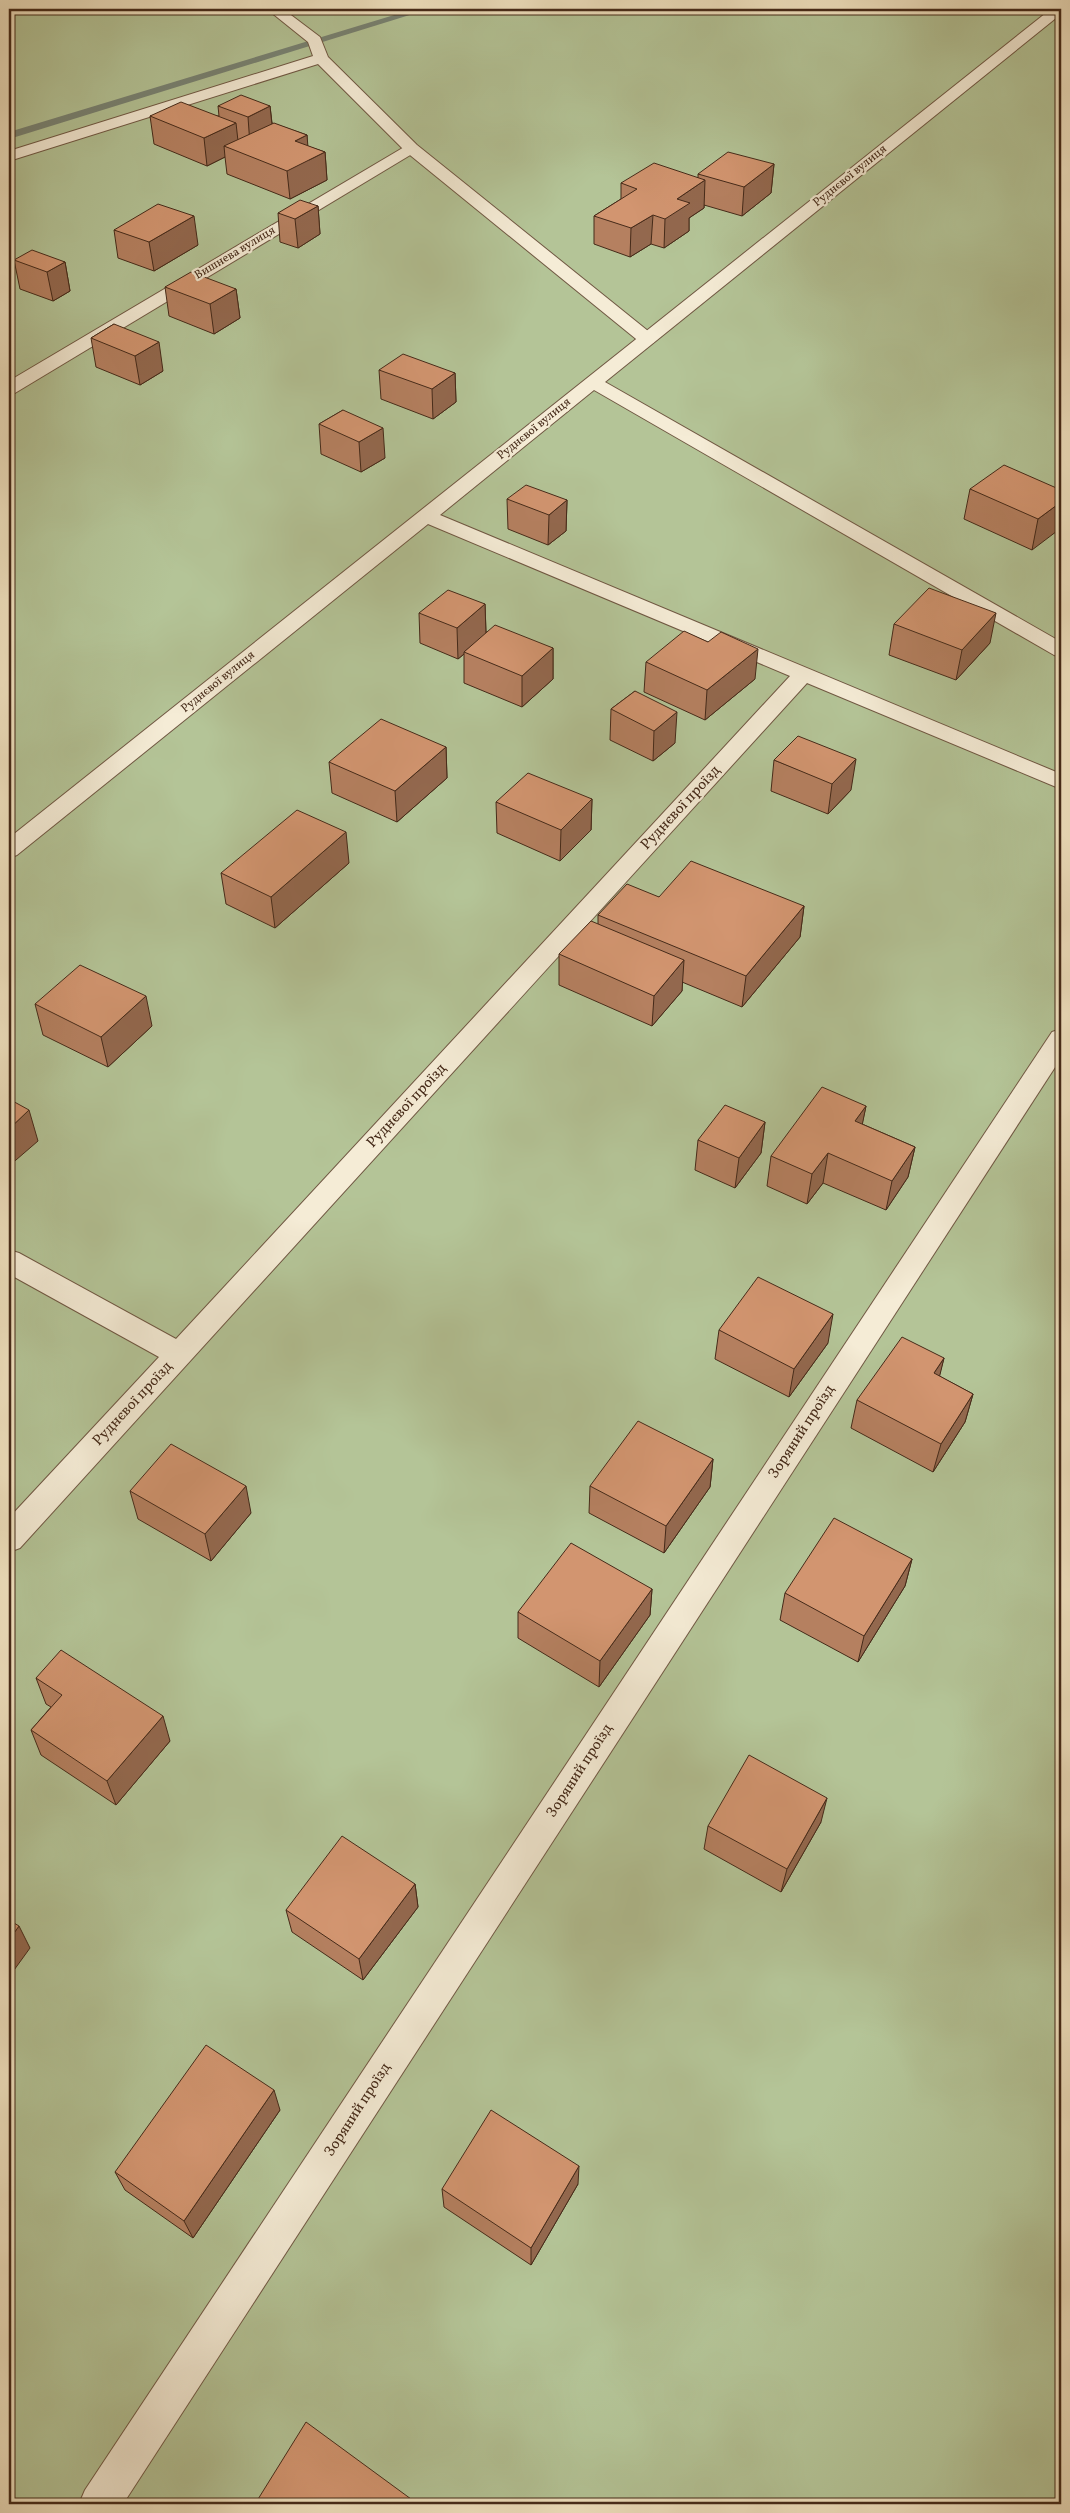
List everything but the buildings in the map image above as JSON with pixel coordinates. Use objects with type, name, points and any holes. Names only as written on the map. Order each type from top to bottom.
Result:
[{"type":"street","points":[[274,9],[315,40],[321,58],[411,148],[647,339]]},
{"type":"street","name":"Руднєвої вулиця","points":[[9,850],[1059,9]]},
{"type":"street","points":[[9,156],[321,58]]},
{"type":"street","name":"Вишнева вулиця","points":[[9,389],[411,148]]},
{"type":"street","points":[[593,382],[1061,651]]},
{"type":"street","points":[[426,516],[805,673],[1061,782]]},
{"type":"street","name":"Руднєвої проїзд","points":[[9,1539],[805,673]]},
{"type":"street","name":"Зоряний проїзд","points":[[99,2504],[1061,1038]]},
{"type":"street","points":[[9,1261],[179,1354]]},
{"type":"green space","points":[[9,9],[1061,9],[1061,2504],[9,2504]]},
{"type":"waterway","points":[[9,136],[424,9]]}]
